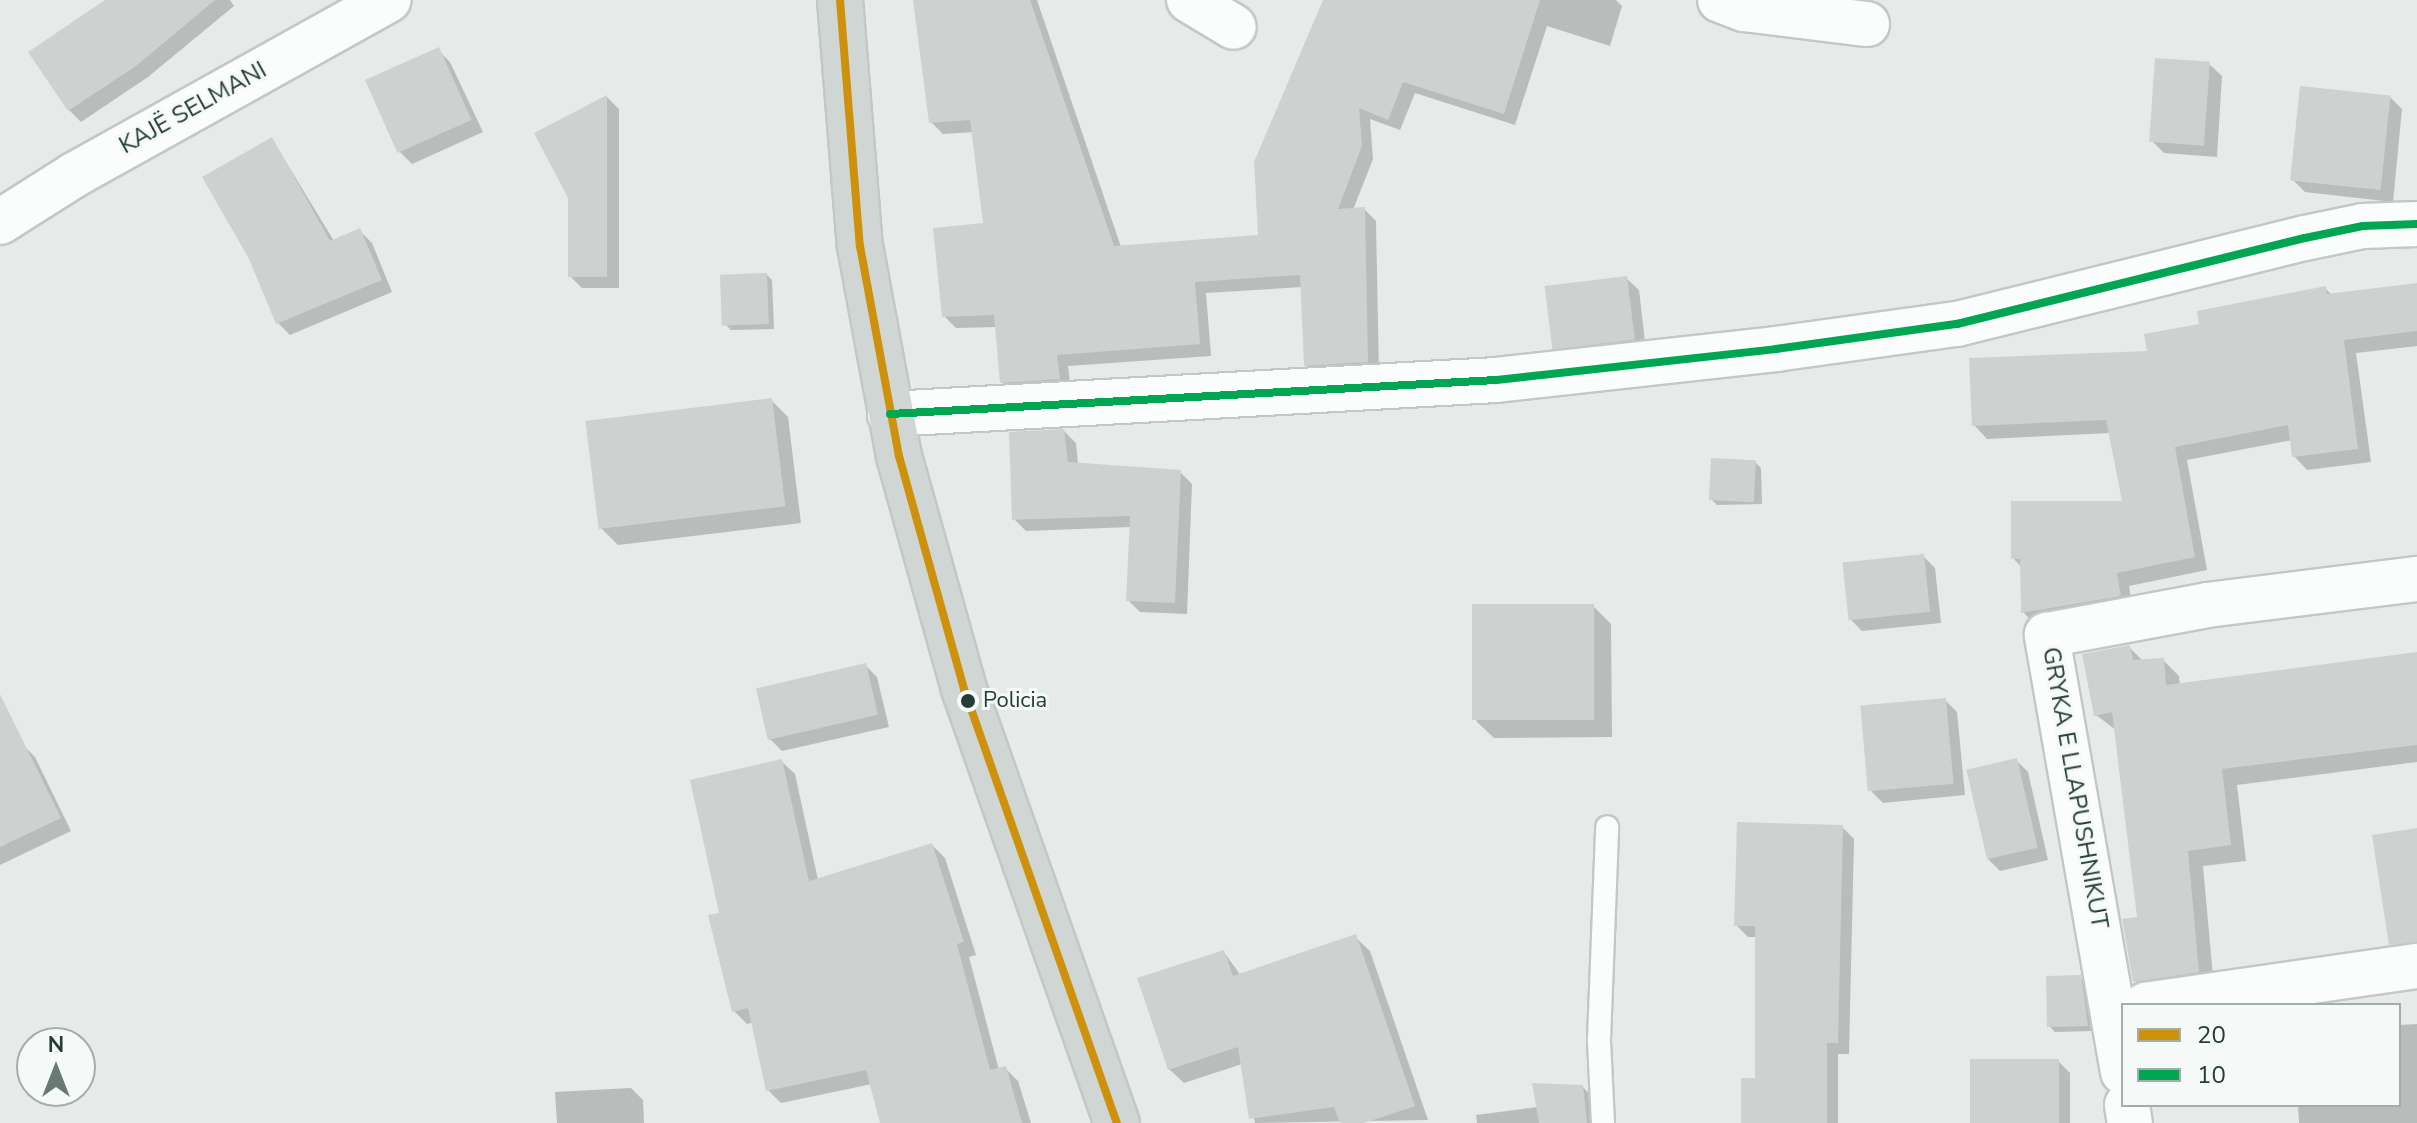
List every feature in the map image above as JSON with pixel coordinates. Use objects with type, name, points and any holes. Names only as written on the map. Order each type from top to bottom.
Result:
[{"type":"main road","points":[[840,0],[860,246],[890,414],[964,689],[1117,1123]]},
{"type":"street","name":"KAJË SELMANI","points":[[0,222],[74,175],[389,0]]},
{"type":"street","points":[[1189,0],[1234,27]]},
{"type":"street","points":[[1720,0],[1744,9],[1867,24]]},
{"type":"street","points":[[890,414],[1496,380],[1776,349],[1957,324],[2305,238],[2363,226],[2417,224]]},
{"type":"street","name":"GRYKA E LLAPUSHNIKUT","points":[[2127,1003],[2047,635],[2207,605],[2417,579]]},
{"type":"street","points":[[2162,1003],[2417,966]]},
{"type":"lane","points":[[1603,1123],[1599,1040],[1607,827]]},
{"type":"building","points":[[105,0],[215,0],[136,66],[68,111],[28,52]]},
{"type":"building","points":[[913,0],[1030,0],[1114,246],[1258,235],[1254,162],[1323,0],[1540,0],[1504,114],[1403,82],[1388,120],[1359,108],[1362,146],[1338,209],[1365,207],[1368,362],[1304,366],[1300,275],[1195,282],[1200,344],[1057,355],[1060,379],[1000,383],[994,315],[942,317],[933,228],[983,223],[970,120],[929,123]]},
{"type":"building","points":[[439,47],[472,120],[398,153],[365,80]]},
{"type":"building","points":[[2155,58],[2210,62],[2204,146],[2149,142]]},
{"type":"building","points":[[2300,86],[2391,96],[2381,190],[2290,180]]},
{"type":"building","points":[[607,95],[607,277],[568,277],[568,198],[534,133]]},
{"type":"building","points":[[272,137],[330,241],[360,228],[382,280],[276,324],[249,259],[202,177]]},
{"type":"building","points":[[767,273],[769,324],[722,326],[720,275]]},
{"type":"building","points":[[1627,276],[1635,340],[1552,350],[1545,286]]},
{"type":"building","points":[[2417,283],[2417,331],[2344,340],[2358,449],[2292,457],[2288,425],[2175,447],[2195,557],[2117,573],[2121,596],[2021,613],[2020,559],[2011,559],[2011,501],[2122,501],[2106,420],[1972,426],[1969,358],[2147,351],[2144,334],[2199,324],[2197,311],[2326,286],[2327,294]]},
{"type":"building","points":[[772,398],[785,506],[599,529],[585,421]]},
{"type":"building","points":[[1064,429],[1068,462],[1181,470],[1175,603],[1126,601],[1130,516],[1012,520],[1009,432]]},
{"type":"building","points":[[1711,458],[1756,460],[1754,502],[1709,500]]},
{"type":"building","points":[[1924,554],[1930,612],[1849,620],[1842,563]]},
{"type":"building","points":[[1472,604],[1594,604],[1594,720],[1472,720]]},
{"type":"building","points":[[2130,645],[2133,660],[2164,658],[2166,685],[2417,652],[2417,745],[2222,769],[2231,845],[2188,851],[2199,972],[2133,982],[2122,919],[2137,917],[2112,712],[2094,716],[2082,654]]},
{"type":"building","points":[[866,663],[878,715],[768,740],[756,688]]},
{"type":"building","points":[[0,694],[61,818],[0,847]]},
{"type":"building","points":[[1946,698],[1953,784],[1868,791],[1860,705]]},
{"type":"building","points":[[2017,758],[2038,848],[1987,859],[1966,770]]},
{"type":"building","points":[[782,759],[809,881],[932,843],[964,942],[957,944],[990,1070],[1006,1066],[1022,1123],[880,1123],[866,1070],[766,1091],[748,1008],[732,1012],[708,915],[719,913],[690,780]]},
{"type":"building","points":[[1737,822],[1843,825],[1838,1043],[1827,1043],[1827,1123],[1741,1123],[1741,1078],[1755,1078],[1755,926],[1734,926]]},
{"type":"building","points":[[2417,828],[2417,942],[2389,945],[2372,835]]},
{"type":"building","points":[[1356,934],[1415,1106],[1364,1123],[1340,1123],[1334,1107],[1249,1119],[1238,1047],[1168,1070],[1137,978],[1224,950],[1233,976]]},
{"type":"building","points":[[2081,975],[2088,1026],[2047,1027],[2046,976]]},
{"type":"building","points":[[1970,1059],[2059,1059],[2059,1123],[1970,1123]]},
{"type":"building","points":[[1532,1083],[1583,1085],[1587,1123],[1539,1123]]},
{"type":"transit line","name":"20","points":[[840,0],[860,246],[899,456],[964,689],[1117,1123]]},
{"type":"transit line","name":"10","points":[[890,414],[1496,380],[1776,349],[1957,324],[2305,238],[2363,226],[2417,224]]},
{"type":"place","name":"Policia","points":[[968,701]]}]
